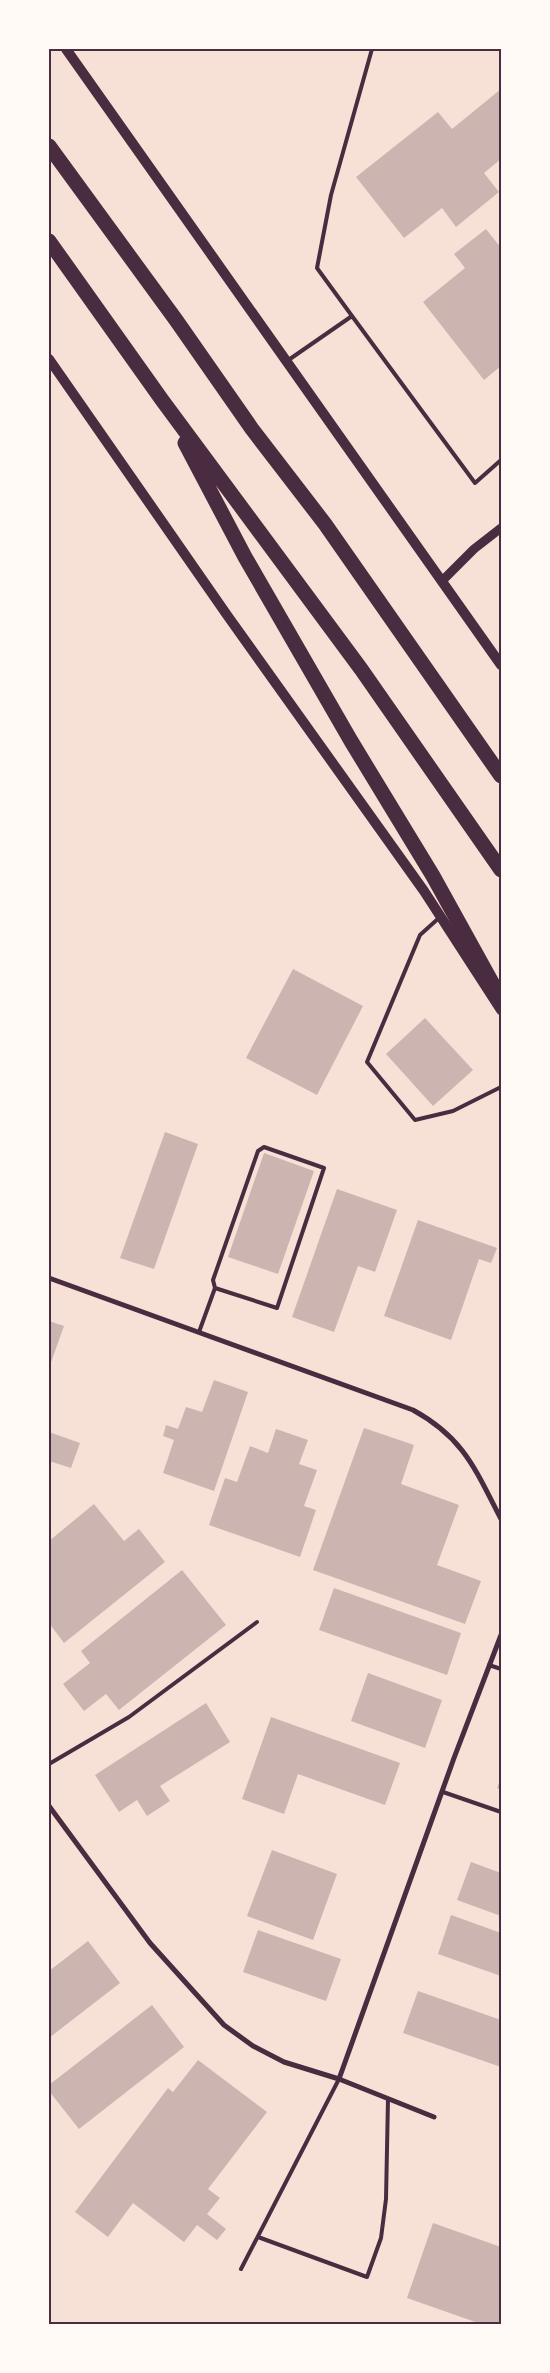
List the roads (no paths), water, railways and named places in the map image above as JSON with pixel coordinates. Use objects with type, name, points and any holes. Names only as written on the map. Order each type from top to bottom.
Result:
[{"type":"highway","points":[[49,146],[252,429],[324,524],[501,776]]},
{"type":"highway","points":[[49,241],[162,400],[361,669],[501,870]]},
{"type":"highway","points":[[162,400],[250,566],[351,741],[433,876],[501,999]]},
{"type":"main road","points":[[66,49],[501,666]]},
{"type":"main road","points":[[49,359],[440,916],[501,1010]]},
{"type":"street","points":[[442,581],[474,549],[501,528]]},
{"type":"street","points":[[49,1278],[413,1410],[434,1422],[463,1450],[501,1519]]},
{"type":"street","points":[[339,2079],[501,1635]]},
{"type":"street","points":[[49,1806],[150,1943],[224,2025],[253,2046],[284,2062],[339,2079],[434,2117]]},
{"type":"lane","points":[[372,49],[331,195],[317,268],[475,483],[501,460]]},
{"type":"lane","points":[[287,362],[352,316]]},
{"type":"lane","points":[[440,916],[420,935],[368,1062],[415,1120],[453,1111],[501,1087]]},
{"type":"lane","points":[[199,1332],[215,1288],[213,1280],[258,1151],[264,1147],[324,1168],[277,1308],[215,1288]]},
{"type":"lane","points":[[49,1764],[129,1717],[257,1622]]},
{"type":"lane","points":[[489,1664],[501,1669]]},
{"type":"lane","points":[[443,1792],[501,1812]]},
{"type":"lane","points":[[241,2269],[339,2079]]},
{"type":"lane","points":[[258,2237],[367,2277],[381,2238],[385,2209],[388,2099]]}]
